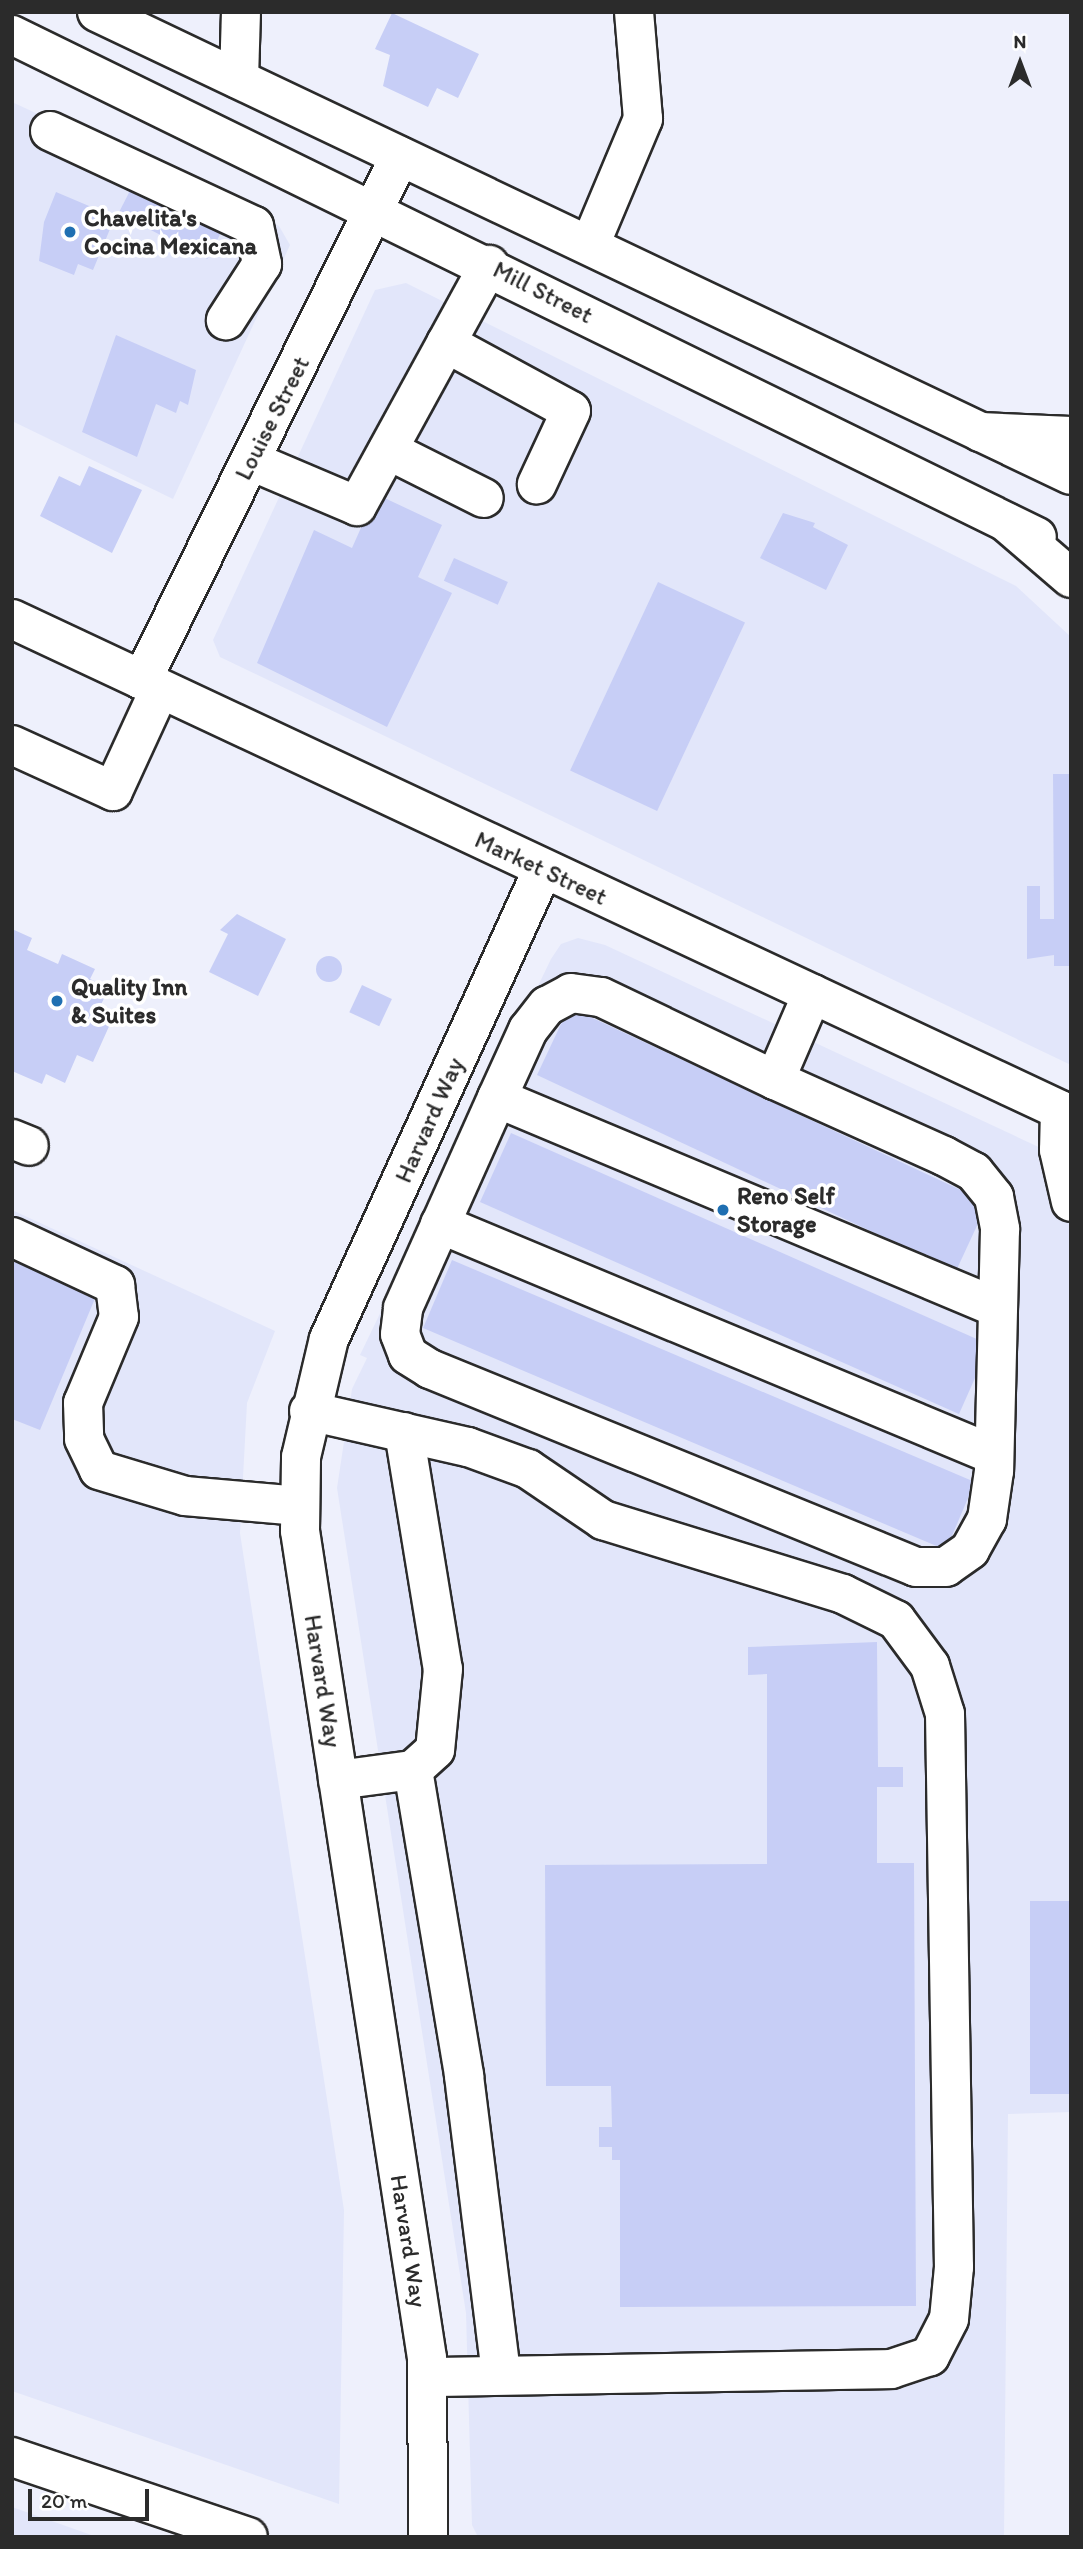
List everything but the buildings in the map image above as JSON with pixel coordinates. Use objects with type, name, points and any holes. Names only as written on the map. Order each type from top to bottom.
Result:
[{"type":"main road","points":[[97,12],[1071,475]]},
{"type":"main road","points":[[239,79],[241,12]]},
{"type":"main road","points":[[590,245],[643,119],[634,12]]},
{"type":"main road","name":"Mill Street","points":[[12,35],[376,208],[1071,554]]},
{"type":"main road","points":[[50,131],[254,226],[262,264],[226,320]]},
{"type":"main road","name":"Louise Street","points":[[12,744],[113,791],[151,684],[251,461],[400,156]]},
{"type":"main road","points":[[251,461],[357,506],[489,265]]},
{"type":"main road","points":[[446,344],[571,411],[537,484]]},
{"type":"main road","points":[[980,432],[1071,436]]},
{"type":"main road","points":[[388,450],[484,498]]},
{"type":"main road","points":[[1007,523],[1071,578]]},
{"type":"main road","name":"Market Street","points":[[12,619],[1065,1112]]},
{"type":"main road","name":"Harvard Way","points":[[428,2537],[427,2376],[300,1506],[309,1411],[329,1339],[543,869]]},
{"type":"main road","points":[[571,993],[601,997],[775,1080],[974,1172],[994,1197],[998,1308],[994,1455],[987,1519],[970,1550],[946,1567],[916,1567],[429,1369],[408,1355],[400,1334],[403,1308],[440,1224],[528,1030],[547,1006],[571,993]]},
{"type":"main road","points":[[775,1080],[812,994]]},
{"type":"main road","points":[[497,1098],[998,1308]]},
{"type":"main road","points":[[1065,1112],[1059,1150],[1071,1202]]},
{"type":"main road","points":[[440,1224],[994,1455]]},
{"type":"main road","points":[[12,1237],[115,1285],[119,1317],[83,1404],[84,1439],[99,1470],[128,1484],[186,1496],[300,1506]]},
{"type":"main road","points":[[309,1411],[404,1432],[528,1469],[603,1520],[843,1594],[896,1620],[930,1666],[945,1714],[954,2267],[949,2319],[930,2356],[891,2369],[427,2376]]},
{"type":"main road","points":[[338,1780],[413,1770],[435,1750],[443,1670],[404,1432]]},
{"type":"main road","points":[[413,1770],[464,2076],[501,2375]]},
{"type":"main road","points":[[12,2458],[198,2529],[248,2537]]},
{"type":"shaded area","points":[[12,102],[279,226],[290,245],[173,499],[12,421]]},
{"type":"shaded area","points":[[406,283],[1016,586],[1071,637],[1071,1065],[220,657],[213,640],[375,290]]},
{"type":"shaded area","points":[[578,938],[605,945],[1071,1162],[1071,2112],[1008,2114],[1004,2537],[478,2537],[472,2525],[466,2313],[337,1488],[352,1389],[367,1358],[360,1355],[551,959],[561,944]]},
{"type":"shaded area","points":[[12,1210],[275,1331],[247,1403],[240,1533],[344,2210],[339,2504],[12,2391]]},
{"type":"shaded area","points":[[12,2507],[97,2537],[12,2537]]},
{"type":"place","name":"Chavelita's Cocina Mexicana","points":[[70,232]]},
{"type":"place","name":"Quality Inn & Suites","points":[[57,1001]]},
{"type":"place","name":"Reno Self Storage","points":[[723,1210]]}]
